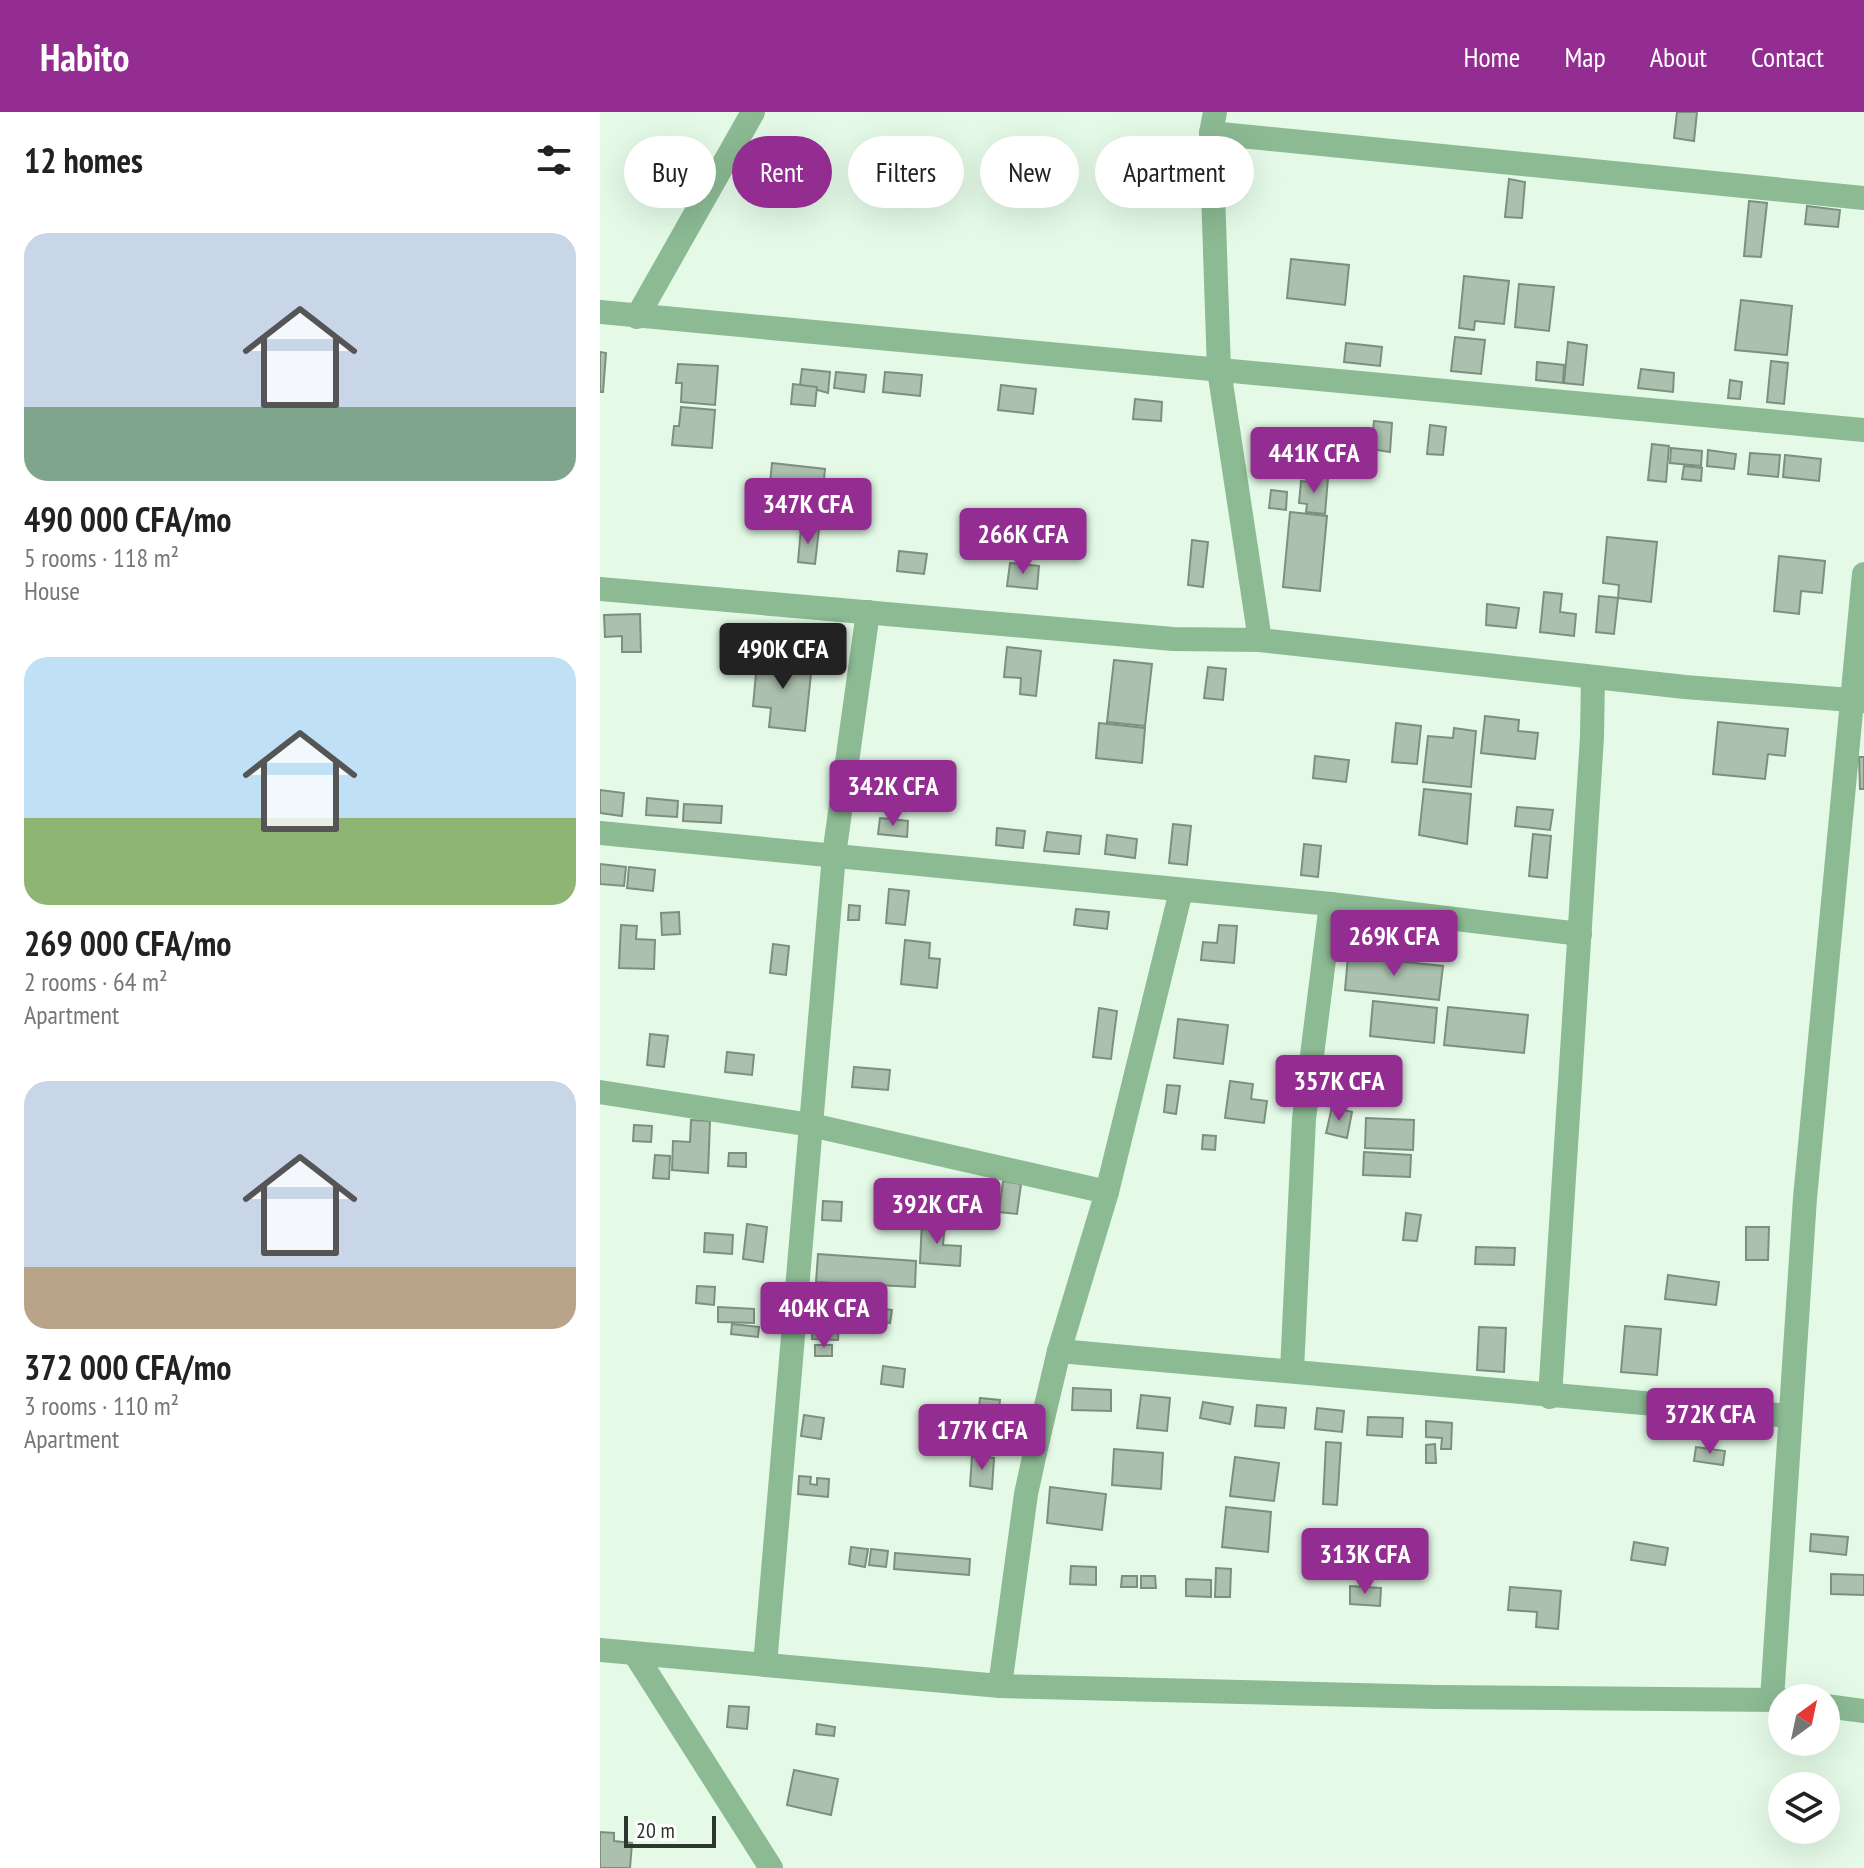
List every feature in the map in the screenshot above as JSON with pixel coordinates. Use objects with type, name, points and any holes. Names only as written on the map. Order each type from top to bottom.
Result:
[{"type":"street","points":[[637,317],[753,112]]},
{"type":"street","points":[[1260,640],[1219,370],[1213,122],[1864,198]]},
{"type":"street","points":[[600,312],[1864,430]]},
{"type":"street","points":[[1778,1684],[1790,1416],[1805,1198],[1859,700],[1864,574]]},
{"type":"street","points":[[600,589],[1173,639],[1260,640],[1593,677],[1859,700]]},
{"type":"street","points":[[765,1665],[834,855],[868,612]]},
{"type":"street","points":[[1550,1397],[1593,677]]},
{"type":"street","points":[[600,833],[1331,904],[1580,934]]},
{"type":"street","points":[[1000,1686],[1026,1494],[1059,1351],[1107,1192],[1181,891]]},
{"type":"street","points":[[1292,1370],[1304,1119],[1331,904]]},
{"type":"street","points":[[600,1092],[811,1125],[1107,1192]]},
{"type":"street","points":[[1059,1351],[1790,1416]]},
{"type":"street","points":[[600,1650],[1000,1686],[1436,1697],[1768,1699]]},
{"type":"street","points":[[635,1654],[771,1868]]},
{"type":"street","points":[[1840,1708],[1864,1711]]},
{"type":"building","points":[[1677,112],[1697,112],[1694,141],[1674,138]]},
{"type":"building","points":[[1509,179],[1525,182],[1522,218],[1505,217]]},
{"type":"building","points":[[1749,201],[1767,203],[1761,257],[1744,256]]},
{"type":"building","points":[[1807,206],[1840,210],[1838,227],[1805,224]]},
{"type":"building","points":[[1291,259],[1349,265],[1345,305],[1287,298]]},
{"type":"building","points":[[1464,276],[1509,281],[1504,324],[1475,321],[1474,330],[1459,328]]},
{"type":"building","points":[[1519,284],[1554,287],[1549,331],[1515,327]]},
{"type":"building","points":[[1741,300],[1792,306],[1787,355],[1735,350]]},
{"type":"building","points":[[1455,337],[1485,340],[1481,374],[1451,371]]},
{"type":"building","points":[[1568,342],[1587,345],[1583,385],[1564,383]]},
{"type":"building","points":[[1346,343],[1382,347],[1380,366],[1344,362]]},
{"type":"building","points":[[600,352],[606,353],[603,392],[600,392]]},
{"type":"building","points":[[1771,361],[1788,363],[1784,404],[1767,402]]},
{"type":"building","points":[[1537,362],[1564,365],[1563,383],[1536,380]]},
{"type":"building","points":[[678,364],[718,366],[715,405],[681,402],[682,383],[676,383]]},
{"type":"building","points":[[802,369],[830,372],[828,393],[800,385]]},
{"type":"building","points":[[1641,369],[1674,373],[1673,392],[1638,388]]},
{"type":"building","points":[[836,372],[866,375],[864,392],[834,388]]},
{"type":"building","points":[[885,372],[922,375],[920,396],[883,392]]},
{"type":"building","points":[[1730,380],[1742,382],[1740,399],[1728,398]]},
{"type":"building","points":[[793,384],[817,387],[815,406],[791,404]]},
{"type":"building","points":[[1001,385],[1036,389],[1033,414],[998,410]]},
{"type":"building","points":[[1135,399],[1162,402],[1161,421],[1133,419]]},
{"type":"building","points":[[681,407],[715,410],[712,448],[672,445],[674,426],[679,426]]},
{"type":"building","points":[[1374,421],[1392,423],[1390,452],[1371,449]]},
{"type":"building","points":[[1430,425],[1446,427],[1443,455],[1427,454]]},
{"type":"building","points":[[1314,428],[1332,430],[1329,467],[1310,465]]},
{"type":"building","points":[[1652,444],[1669,446],[1666,482],[1648,480]]},
{"type":"building","points":[[1671,448],[1702,451],[1701,466],[1670,463]]},
{"type":"building","points":[[1708,450],[1736,454],[1734,469],[1707,466]]},
{"type":"building","points":[[1750,453],[1780,455],[1778,477],[1748,474]]},
{"type":"building","points":[[1785,455],[1821,459],[1819,481],[1783,477]]},
{"type":"building","points":[[772,463],[825,469],[819,529],[766,524]]},
{"type":"building","points":[[1684,466],[1702,468],[1701,481],[1682,479]]},
{"type":"building","points":[[1310,476],[1328,478],[1325,514],[1306,512],[1307,504],[1299,503],[1301,481],[1309,482]]},
{"type":"building","points":[[1271,490],[1287,492],[1286,510],[1269,508]]},
{"type":"building","points":[[1290,512],[1327,516],[1320,591],[1283,587]]},
{"type":"building","points":[[801,528],[819,529],[815,564],[798,562]]},
{"type":"building","points":[[1607,537],[1657,542],[1651,602],[1618,598],[1619,585],[1603,583]]},
{"type":"building","points":[[1192,540],[1208,542],[1203,587],[1188,585]]},
{"type":"building","points":[[899,551],[927,554],[924,574],[897,571]]},
{"type":"building","points":[[1779,556],[1825,561],[1822,593],[1801,591],[1799,614],[1774,611]]},
{"type":"building","points":[[1010,563],[1039,566],[1037,589],[1007,586]]},
{"type":"building","points":[[1544,592],[1562,594],[1560,612],[1576,614],[1574,636],[1540,632]]},
{"type":"building","points":[[1599,596],[1618,598],[1614,634],[1596,632]]},
{"type":"building","points":[[1487,604],[1519,608],[1516,628],[1486,625]]},
{"type":"building","points":[[640,614],[641,652],[622,652],[622,636],[605,637],[604,615]]},
{"type":"building","points":[[760,632],[786,635],[784,655],[796,656],[795,662],[770,659],[770,653],[758,652]]},
{"type":"building","points":[[1007,647],[1041,651],[1036,696],[1020,694],[1021,678],[1004,677]]},
{"type":"building","points":[[758,652],[770,653],[770,659],[812,664],[805,731],[769,727],[771,708],[753,706]]},
{"type":"building","points":[[1114,660],[1152,664],[1145,726],[1107,722]]},
{"type":"building","points":[[1208,667],[1226,669],[1223,700],[1204,698]]},
{"type":"building","points":[[1485,716],[1519,720],[1518,731],[1538,733],[1535,759],[1481,753]]},
{"type":"building","points":[[1718,722],[1788,729],[1785,756],[1768,754],[1765,779],[1713,774]]},
{"type":"building","points":[[1099,723],[1145,728],[1142,763],[1096,758]]},
{"type":"building","points":[[1396,723],[1421,726],[1417,764],[1392,762]]},
{"type":"building","points":[[1454,728],[1476,731],[1471,787],[1423,782],[1428,736],[1453,738]]},
{"type":"building","points":[[1315,756],[1349,760],[1346,782],[1313,778]]},
{"type":"building","points":[[1859,757],[1864,757],[1864,789],[1860,789]]},
{"type":"building","points":[[1424,789],[1471,794],[1467,844],[1419,835]]},
{"type":"building","points":[[600,790],[624,793],[622,816],[600,813]]},
{"type":"building","points":[[647,798],[678,801],[677,817],[646,815]]},
{"type":"building","points":[[684,804],[722,806],[721,823],[683,821]]},
{"type":"building","points":[[1517,807],[1553,810],[1550,830],[1515,826]]},
{"type":"building","points":[[880,818],[908,821],[907,837],[878,834]]},
{"type":"building","points":[[1173,824],[1191,826],[1187,865],[1169,863]]},
{"type":"building","points":[[997,828],[1025,831],[1023,848],[996,845]]},
{"type":"building","points":[[1047,832],[1081,836],[1079,854],[1044,851]]},
{"type":"building","points":[[1533,834],[1551,836],[1547,878],[1529,876]]},
{"type":"building","points":[[1107,835],[1137,839],[1135,858],[1105,854]]},
{"type":"building","points":[[1304,844],[1321,846],[1318,877],[1301,875]]},
{"type":"building","points":[[600,864],[626,867],[624,886],[600,884]]},
{"type":"building","points":[[629,867],[655,870],[653,891],[627,888]]},
{"type":"building","points":[[889,889],[909,891],[905,925],[886,923]]},
{"type":"building","points":[[849,905],[860,906],[859,920],[848,920]]},
{"type":"building","points":[[1076,909],[1109,912],[1107,929],[1074,925]]},
{"type":"building","points":[[679,912],[680,934],[662,935],[661,913]]},
{"type":"building","points":[[621,925],[637,926],[636,939],[655,940],[654,969],[619,968]]},
{"type":"building","points":[[1219,925],[1237,926],[1234,963],[1201,960],[1203,942],[1217,943]]},
{"type":"building","points":[[905,940],[930,943],[929,958],[940,959],[937,988],[901,984]]},
{"type":"building","points":[[773,944],[789,946],[786,975],[770,973]]},
{"type":"building","points":[[1348,956],[1443,966],[1439,1000],[1345,990]]},
{"type":"building","points":[[1373,1001],[1437,1008],[1434,1043],[1370,1036]]},
{"type":"building","points":[[1448,1007],[1528,1015],[1524,1053],[1444,1045]]},
{"type":"building","points":[[1099,1008],[1117,1011],[1111,1059],[1093,1057]]},
{"type":"building","points":[[1178,1019],[1228,1025],[1223,1064],[1174,1058]]},
{"type":"building","points":[[650,1034],[668,1036],[664,1067],[647,1065]]},
{"type":"building","points":[[727,1052],[754,1055],[752,1075],[725,1072]]},
{"type":"building","points":[[854,1067],[890,1070],[888,1090],[852,1087]]},
{"type":"building","points":[[1230,1081],[1253,1084],[1251,1099],[1267,1101],[1264,1123],[1225,1118]]},
{"type":"building","points":[[1167,1085],[1180,1086],[1176,1114],[1164,1112]]},
{"type":"building","points":[[1336,1087],[1352,1088],[1351,1103],[1336,1102]]},
{"type":"building","points":[[1332,1107],[1352,1112],[1347,1138],[1326,1133]]},
{"type":"building","points":[[1366,1118],[1414,1120],[1413,1150],[1365,1148]]},
{"type":"building","points":[[691,1120],[710,1121],[708,1173],[672,1170],[673,1141],[690,1142]]},
{"type":"building","points":[[634,1125],[652,1126],[651,1142],[633,1141]]},
{"type":"building","points":[[1203,1135],[1216,1136],[1215,1150],[1202,1149]]},
{"type":"building","points":[[1364,1152],[1411,1155],[1410,1177],[1363,1175]]},
{"type":"building","points":[[729,1153],[746,1153],[746,1167],[728,1166]]},
{"type":"building","points":[[655,1155],[670,1156],[669,1179],[653,1178]]},
{"type":"building","points":[[1003,1181],[1021,1184],[1017,1214],[999,1212]]},
{"type":"building","points":[[823,1201],[842,1202],[841,1221],[822,1220]]},
{"type":"building","points":[[1406,1213],[1421,1215],[1417,1241],[1403,1240]]},
{"type":"building","points":[[922,1220],[945,1222],[943,1245],[961,1246],[960,1266],[920,1263]]},
{"type":"building","points":[[747,1224],[767,1227],[763,1262],[743,1259]]},
{"type":"building","points":[[1746,1227],[1769,1227],[1768,1260],[1746,1260]]},
{"type":"building","points":[[705,1233],[733,1235],[732,1254],[704,1252]]},
{"type":"building","points":[[1476,1247],[1515,1248],[1514,1265],[1475,1264]]},
{"type":"building","points":[[818,1254],[916,1261],[915,1287],[816,1282]]},
{"type":"building","points":[[1668,1275],[1719,1282],[1716,1305],[1665,1299]]},
{"type":"building","points":[[697,1286],[715,1287],[714,1305],[696,1303]]},
{"type":"building","points":[[814,1302],[825,1303],[823,1318],[812,1316]]},
{"type":"building","points":[[718,1307],[754,1309],[754,1323],[718,1322]]},
{"type":"building","points":[[880,1308],[892,1310],[890,1323],[878,1321]]},
{"type":"building","points":[[813,1322],[839,1323],[838,1340],[812,1339]]},
{"type":"building","points":[[732,1324],[759,1327],[758,1337],[731,1334]]},
{"type":"building","points":[[1625,1326],[1661,1329],[1657,1375],[1621,1372]]},
{"type":"building","points":[[1479,1327],[1506,1328],[1504,1372],[1477,1370]]},
{"type":"building","points":[[815,1345],[832,1345],[832,1356],[815,1356]]},
{"type":"building","points":[[883,1366],[905,1369],[903,1387],[881,1384]]},
{"type":"building","points":[[1073,1388],[1111,1390],[1111,1411],[1072,1410]]},
{"type":"building","points":[[1141,1395],[1170,1398],[1167,1431],[1137,1428]]},
{"type":"building","points":[[980,1398],[1000,1400],[997,1429],[977,1427]]},
{"type":"building","points":[[1203,1402],[1233,1407],[1230,1424],[1200,1418]]},
{"type":"building","points":[[1257,1405],[1286,1408],[1284,1428],[1255,1426]]},
{"type":"building","points":[[1317,1408],[1344,1411],[1342,1432],[1315,1429]]},
{"type":"building","points":[[804,1415],[824,1418],[821,1439],[801,1436]]},
{"type":"building","points":[[1368,1417],[1403,1418],[1402,1437],[1367,1435]]},
{"type":"building","points":[[1426,1421],[1452,1423],[1451,1449],[1441,1449],[1442,1438],[1426,1437]]},
{"type":"building","points":[[1326,1442],[1341,1443],[1337,1505],[1323,1504]]},
{"type":"building","points":[[1435,1444],[1436,1463],[1426,1463],[1426,1445]]},
{"type":"building","points":[[1696,1447],[1725,1451],[1723,1465],[1694,1461]]},
{"type":"building","points":[[1114,1449],[1163,1453],[1161,1489],[1112,1485]]},
{"type":"building","points":[[972,1456],[994,1458],[992,1489],[970,1486]]},
{"type":"building","points":[[1235,1457],[1279,1463],[1274,1501],[1230,1496]]},
{"type":"building","points":[[799,1476],[811,1477],[810,1484],[817,1485],[817,1478],[829,1479],[828,1497],[798,1494]]},
{"type":"building","points":[[1050,1487],[1106,1494],[1102,1530],[1047,1523]]},
{"type":"building","points":[[1226,1507],[1271,1512],[1268,1552],[1222,1547]]},
{"type":"building","points":[[1811,1534],[1848,1537],[1846,1555],[1810,1551]]},
{"type":"building","points":[[1634,1542],[1668,1548],[1665,1565],[1631,1560]]},
{"type":"building","points":[[851,1547],[868,1549],[865,1567],[849,1564]]},
{"type":"building","points":[[871,1549],[888,1551],[886,1567],[869,1565]]},
{"type":"building","points":[[895,1553],[970,1559],[969,1575],[894,1569]]},
{"type":"building","points":[[1071,1566],[1096,1567],[1096,1585],[1070,1584]]},
{"type":"building","points":[[1216,1568],[1231,1569],[1230,1597],[1215,1597]]},
{"type":"building","points":[[1831,1574],[1864,1575],[1864,1595],[1831,1594]]},
{"type":"building","points":[[1122,1576],[1137,1576],[1137,1587],[1121,1587]]},
{"type":"building","points":[[1141,1576],[1155,1576],[1156,1588],[1141,1588]]},
{"type":"building","points":[[1186,1579],[1211,1580],[1211,1597],[1186,1596]]},
{"type":"building","points":[[1350,1586],[1381,1588],[1380,1606],[1350,1604]]},
{"type":"building","points":[[1510,1587],[1561,1591],[1558,1629],[1536,1627],[1537,1612],[1508,1610]]},
{"type":"building","points":[[729,1706],[749,1707],[747,1729],[727,1727]]},
{"type":"building","points":[[817,1724],[835,1727],[834,1736],[816,1734]]},
{"type":"building","points":[[794,1770],[838,1779],[831,1815],[787,1805]]},
{"type":"building","points":[[600,1832],[614,1833],[614,1841],[632,1843],[630,1868],[600,1868]]}]
